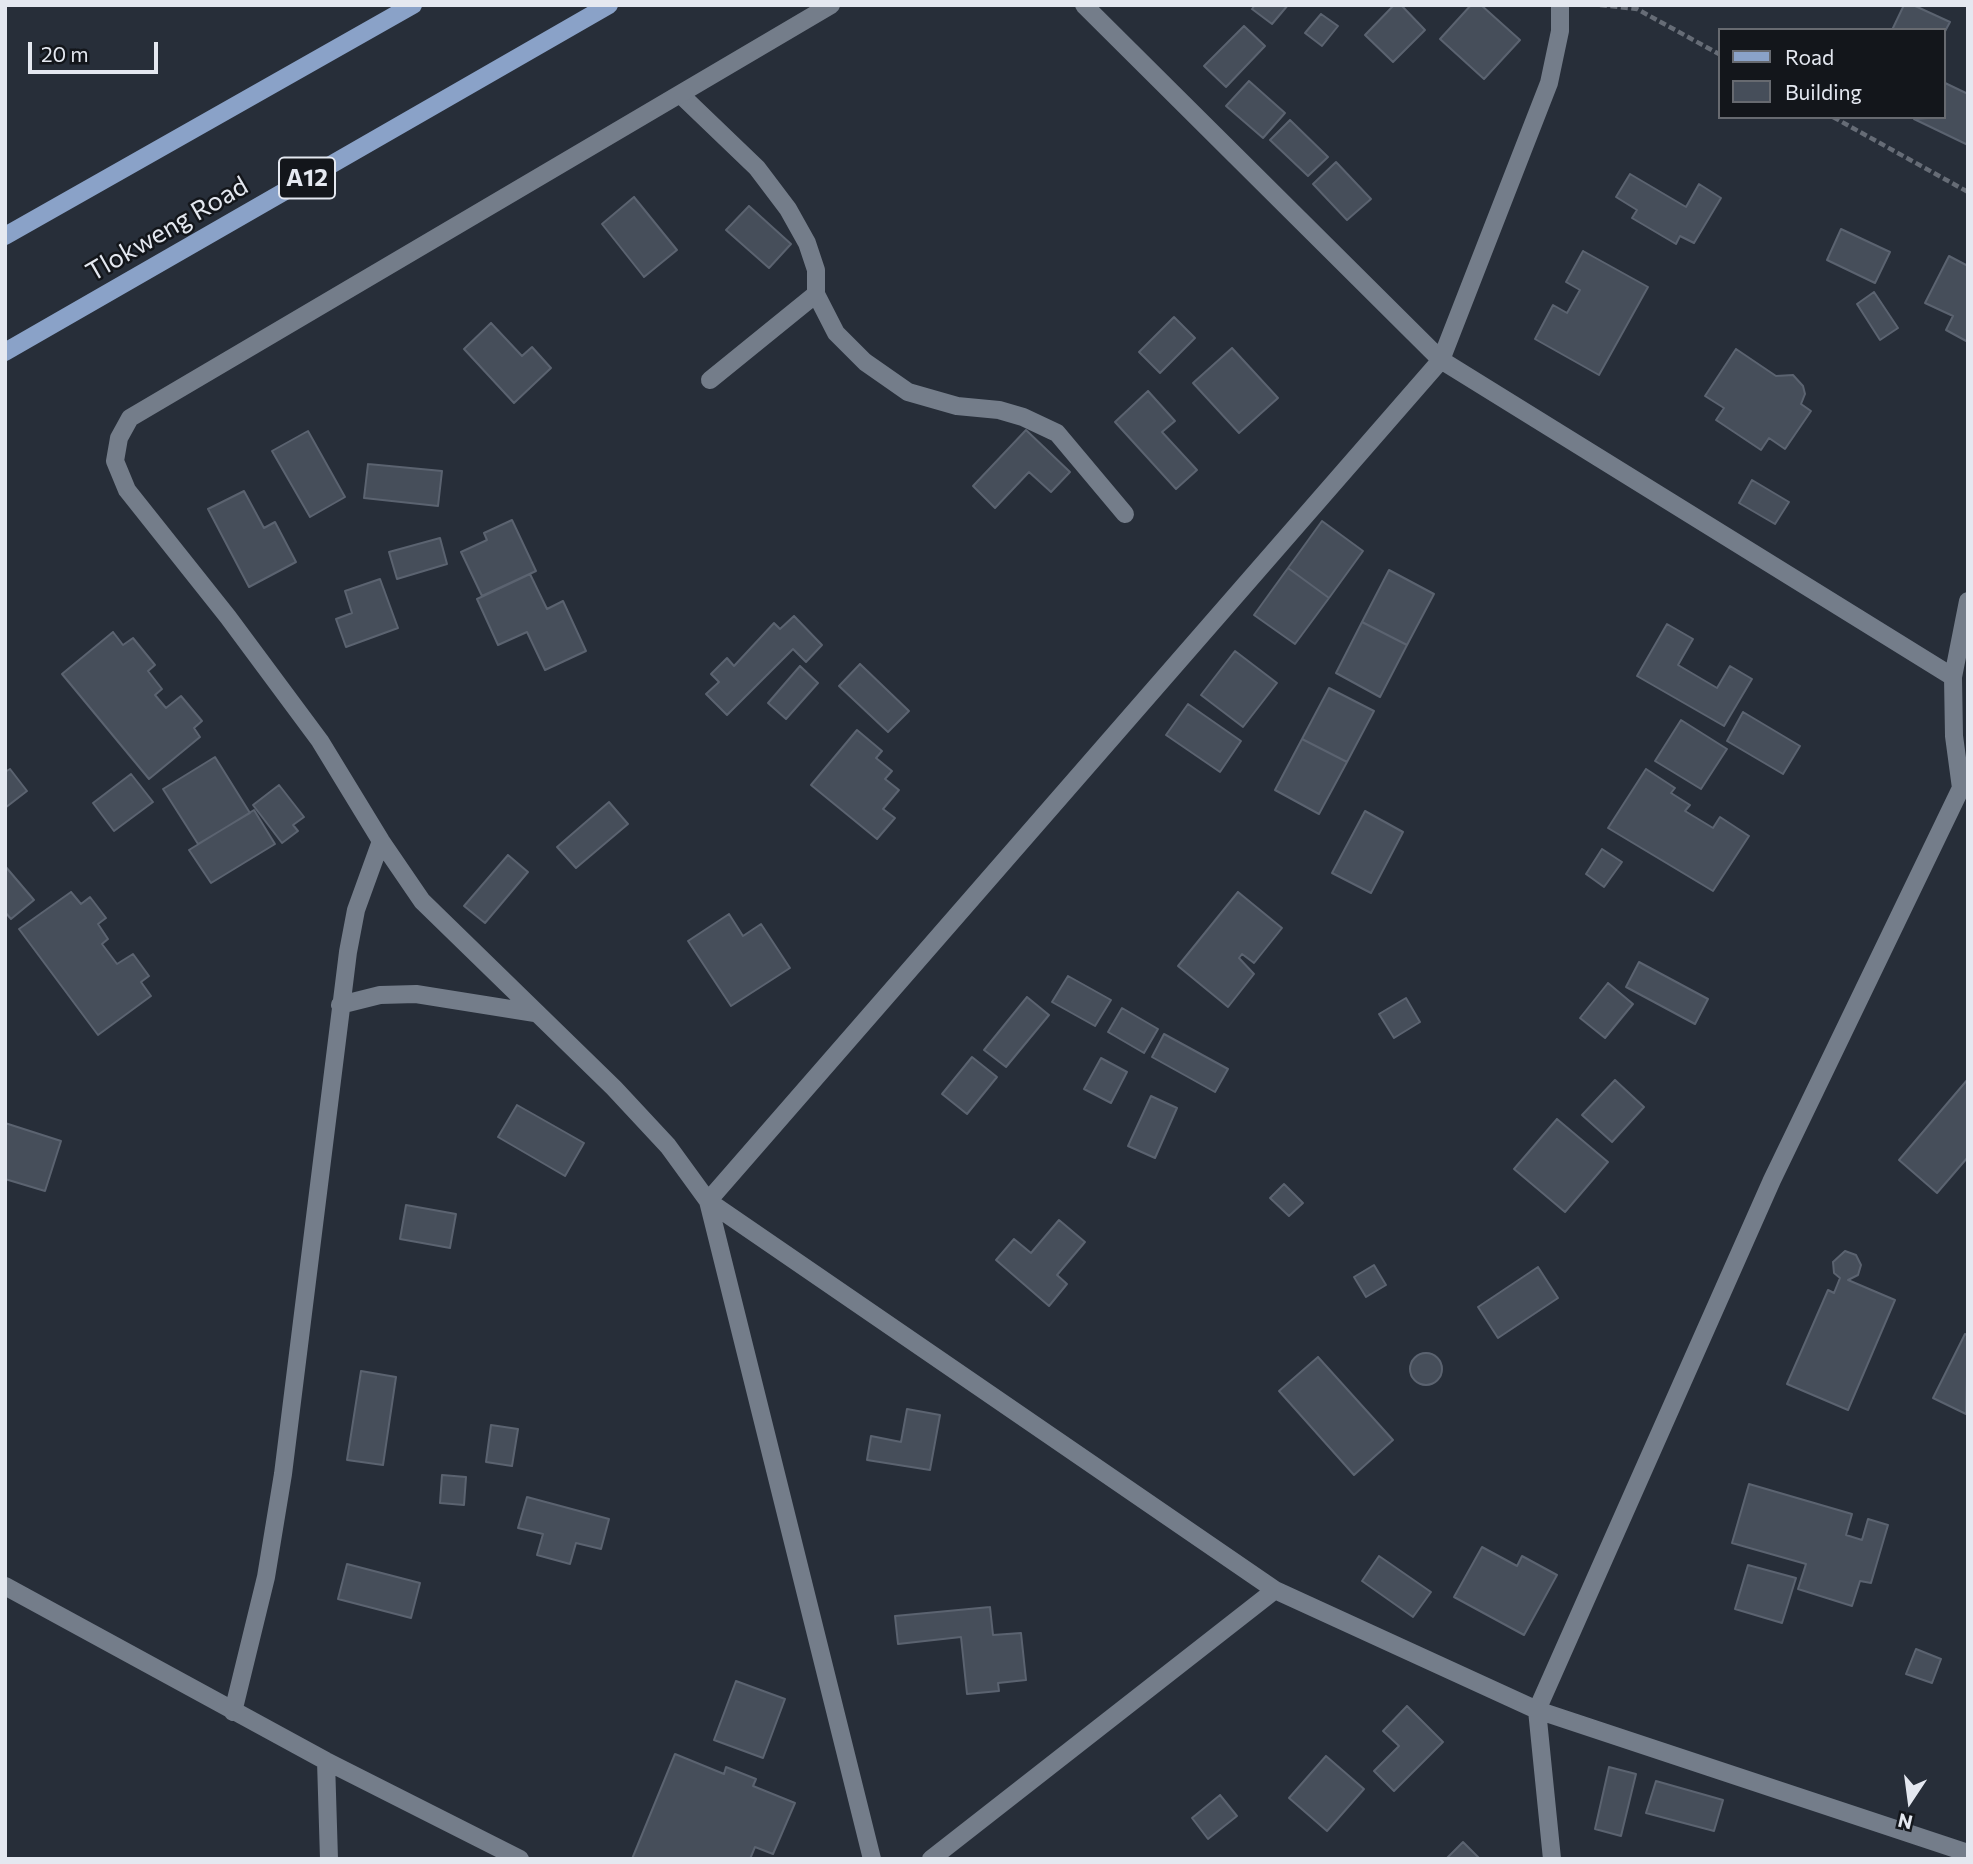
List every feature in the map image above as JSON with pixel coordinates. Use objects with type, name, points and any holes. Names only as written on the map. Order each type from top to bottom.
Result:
[{"type":"main road","points":[[5,236],[413,5]]},
{"type":"main road","name":"Tlokweng Road","points":[[5,352],[610,5]]},
{"type":"street","points":[[831,5],[682,96],[130,418],[119,438],[115,461],[127,490],[228,617],[320,741],[381,841],[422,901],[614,1088],[668,1146],[708,1202],[1275,1590],[1537,1710],[1968,1853]]},
{"type":"street","points":[[1084,5],[1441,360],[1953,677]]},
{"type":"street","points":[[708,1202],[1441,360],[1549,83],[1560,31],[1560,5]]},
{"type":"street","points":[[682,96],[757,169],[788,209],[807,243],[816,270],[816,294],[836,334],[865,362],[908,392],[957,406],[999,410],[1023,416],[1057,433],[1125,514]]},
{"type":"street","points":[[710,380],[816,294]]},
{"type":"street","points":[[1552,1859],[1537,1710],[1772,1181],[1965,790],[1954,736],[1953,677],[1968,601]]},
{"type":"street","points":[[233,1712],[266,1577],[283,1474],[340,1005],[356,910],[381,841]]},
{"type":"street","points":[[340,1005],[380,995],[416,994],[535,1013]]},
{"type":"street","points":[[708,1202],[872,1859]]},
{"type":"street","points":[[5,1586],[233,1712],[520,1859]]},
{"type":"street","points":[[931,1859],[1275,1590]]},
{"type":"street","points":[[326,1761],[329,1859]]},
{"type":"path","points":[[1600,5],[1637,9],[1717,53]]},
{"type":"path","points":[[1837,119],[1968,192]]},
{"type":"building","points":[[1255,5],[1288,5],[1272,24],[1252,9]]},
{"type":"building","points":[[1394,5],[1401,5],[1425,30],[1393,62],[1365,35]]},
{"type":"building","points":[[1471,5],[1481,5],[1520,40],[1484,79],[1440,39]]},
{"type":"building","points":[[1904,5],[1913,5],[1950,22],[1945,31],[1945,28],[1893,28]]},
{"type":"building","points":[[1321,14],[1338,26],[1322,46],[1305,33]]},
{"type":"building","points":[[1244,26],[1265,46],[1226,87],[1204,66]]},
{"type":"building","points":[[1249,81],[1285,113],[1263,138],[1226,106]]},
{"type":"building","points":[[1945,83],[1968,94],[1968,145],[1914,119],[1945,119]]},
{"type":"building","points":[[1290,120],[1328,157],[1308,176],[1270,140]]},
{"type":"building","points":[[1336,162],[1371,199],[1347,220],[1313,184]]},
{"type":"building","points":[[1630,174],[1686,207],[1699,184],[1721,198],[1694,243],[1680,236],[1676,244],[1632,218],[1637,210],[1616,197]]},
{"type":"building","points":[[634,197],[677,250],[644,277],[602,224]]},
{"type":"building","points":[[749,206],[791,244],[769,268],[726,230]]},
{"type":"building","points":[[1841,229],[1890,252],[1875,283],[1827,260]]},
{"type":"building","points":[[1583,251],[1648,287],[1599,375],[1535,339],[1553,305],[1567,313],[1580,290],[1566,282]]},
{"type":"building","points":[[1949,256],[1968,266],[1968,342],[1946,330],[1953,316],[1925,303]]},
{"type":"building","points":[[1874,292],[1898,328],[1880,340],[1857,304]]},
{"type":"building","points":[[1174,317],[1195,338],[1160,373],[1139,352]]},
{"type":"building","points":[[491,323],[522,356],[532,347],[551,368],[514,403],[464,349]]},
{"type":"building","points":[[1232,348],[1278,398],[1239,433],[1193,383]]},
{"type":"building","points":[[1736,349],[1776,376],[1793,375],[1803,386],[1805,394],[1801,404],[1811,411],[1785,449],[1769,438],[1761,450],[1716,420],[1724,408],[1705,396]]},
{"type":"building","points":[[1148,391],[1175,421],[1162,432],[1197,470],[1176,489],[1115,422]]},
{"type":"building","points":[[1026,430],[1070,472],[1051,492],[1029,472],[995,508],[973,486]]},
{"type":"building","points":[[308,431],[345,497],[310,517],[272,451]]},
{"type":"building","points":[[368,464],[442,471],[438,506],[364,498]]},
{"type":"building","points":[[1752,480],[1789,502],[1775,524],[1739,503]]},
{"type":"building","points":[[244,491],[264,528],[275,522],[296,562],[249,587],[208,509]]},
{"type":"building","points":[[512,520],[536,571],[482,596],[461,552],[487,540],[484,533]]},
{"type":"building","points":[[1322,521],[1363,551],[1329,598],[1288,568]]},
{"type":"building","points":[[440,538],[447,564],[397,579],[389,552]]},
{"type":"building","points":[[1288,568],[1329,598],[1295,644],[1254,615]]},
{"type":"building","points":[[1389,570],[1434,594],[1407,645],[1362,622]]},
{"type":"building","points":[[530,574],[547,609],[563,601],[586,651],[545,670],[527,632],[498,645],[477,599]]},
{"type":"building","points":[[380,579],[398,628],[346,647],[336,619],[352,613],[345,591]]},
{"type":"building","points":[[794,616],[822,645],[806,662],[793,649],[727,715],[706,694],[719,682],[711,674],[727,658],[734,666],[774,623],[780,629]]},
{"type":"building","points":[[1362,622],[1407,645],[1380,697],[1336,673]]},
{"type":"building","points":[[1667,624],[1693,639],[1678,665],[1717,688],[1730,666],[1752,679],[1724,726],[1637,676]]},
{"type":"building","points":[[113,632],[123,645],[133,638],[155,665],[148,671],[162,689],[155,695],[166,708],[181,696],[202,721],[194,728],[200,737],[149,779],[62,674]]},
{"type":"building","points":[[1235,651],[1277,683],[1243,727],[1201,695]]},
{"type":"building","points":[[860,664],[909,711],[888,732],[839,686]]},
{"type":"building","points":[[800,666],[818,683],[786,719],[768,703]]},
{"type":"building","points":[[1329,688],[1374,711],[1347,762],[1302,739]]},
{"type":"building","points":[[1188,704],[1241,741],[1220,772],[1166,735]]},
{"type":"building","points":[[1743,712],[1800,746],[1783,774],[1727,741]]},
{"type":"building","points":[[1681,720],[1727,749],[1701,789],[1655,761]]},
{"type":"building","points":[[857,730],[882,751],[876,758],[892,771],[885,779],[899,790],[883,809],[895,818],[877,839],[811,785]]},
{"type":"building","points":[[1302,739],[1347,762],[1319,814],[1275,790]]},
{"type":"building","points":[[215,757],[250,813],[198,844],[163,789]]},
{"type":"building","points":[[10,769],[27,791],[5,808],[5,772]]},
{"type":"building","points":[[1646,769],[1675,788],[1671,793],[1690,805],[1685,811],[1713,828],[1720,817],[1749,836],[1713,891],[1608,828]]},
{"type":"building","points":[[131,774],[153,802],[114,831],[93,803]]},
{"type":"building","points":[[279,785],[304,817],[293,825],[298,831],[282,843],[253,805]]},
{"type":"building","points":[[609,802],[628,824],[576,868],[557,847]]},
{"type":"building","points":[[254,810],[275,844],[211,883],[189,850]]},
{"type":"building","points":[[1365,811],[1403,832],[1371,893],[1332,873]]},
{"type":"building","points":[[1602,849],[1622,862],[1604,887],[1586,874]]},
{"type":"building","points":[[508,855],[528,872],[485,923],[464,906]]},
{"type":"building","points":[[5,866],[34,900],[11,919],[5,912]]},
{"type":"building","points":[[71,892],[81,904],[90,897],[106,918],[98,924],[108,939],[102,944],[117,964],[133,954],[149,976],[141,982],[151,996],[98,1035],[19,929]]},
{"type":"building","points":[[1238,892],[1282,928],[1254,963],[1242,954],[1239,958],[1254,974],[1228,1007],[1178,966]]},
{"type":"building","points":[[729,914],[743,936],[761,924],[790,968],[731,1006],[688,941]]},
{"type":"building","points":[[1639,962],[1708,999],[1695,1024],[1626,987]]},
{"type":"building","points":[[1068,976],[1111,1000],[1095,1026],[1052,1002]]},
{"type":"building","points":[[1608,983],[1633,1004],[1605,1038],[1580,1018]]},
{"type":"building","points":[[1027,997],[1049,1015],[1006,1067],[984,1050]]},
{"type":"building","points":[[1406,998],[1420,1022],[1394,1038],[1379,1014]]},
{"type":"building","points":[[1122,1008],[1158,1029],[1144,1053],[1108,1032]]},
{"type":"building","points":[[1164,1034],[1228,1069],[1215,1092],[1152,1057]]},
{"type":"building","points":[[972,1057],[997,1077],[967,1114],[942,1094]]},
{"type":"building","points":[[1101,1058],[1127,1072],[1111,1103],[1084,1089]]},
{"type":"building","points":[[1968,1079],[1968,1157],[1937,1193],[1899,1160]]},
{"type":"building","points":[[1615,1080],[1644,1107],[1612,1142],[1582,1115]]},
{"type":"building","points":[[1151,1096],[1177,1108],[1155,1158],[1128,1146]]},
{"type":"building","points":[[517,1105],[584,1143],[565,1176],[498,1137]]},
{"type":"building","points":[[1557,1119],[1608,1162],[1565,1212],[1514,1169]]},
{"type":"building","points":[[5,1123],[61,1141],[45,1191],[5,1179]]},
{"type":"building","points":[[1284,1184],[1303,1203],[1289,1216],[1270,1198]]},
{"type":"building","points":[[406,1205],[456,1214],[450,1248],[400,1239]]},
{"type":"building","points":[[1059,1220],[1085,1242],[1057,1275],[1067,1284],[1049,1306],[996,1260],[1014,1239],[1031,1253]]},
{"type":"building","points":[[1845,1251],[1856,1255],[1861,1265],[1858,1275],[1848,1280],[1895,1300],[1848,1410],[1787,1384],[1828,1290],[1834,1293],[1840,1278],[1834,1273],[1833,1262]]},
{"type":"building","points":[[1374,1265],[1386,1285],[1366,1297],[1354,1277]]},
{"type":"building","points":[[1538,1267],[1558,1298],[1498,1338],[1478,1307]]},
{"type":"building","points":[[1965,1334],[1968,1335],[1966,1414],[1933,1398]]},
{"type":"building","points":[[1426,1353],[1437,1358],[1442,1369],[1437,1380],[1426,1385],[1415,1380],[1410,1369],[1415,1358]]},
{"type":"building","points":[[1318,1357],[1393,1440],[1354,1475],[1279,1391]]},
{"type":"building","points":[[361,1371],[396,1377],[383,1465],[347,1460]]},
{"type":"building","points":[[907,1409],[940,1415],[930,1470],[867,1460],[871,1436],[901,1442]]},
{"type":"building","points":[[491,1425],[518,1429],[512,1466],[486,1462]]},
{"type":"building","points":[[442,1475],[466,1477],[464,1505],[440,1503]]},
{"type":"building","points":[[1749,1484],[1852,1514],[1846,1535],[1862,1540],[1868,1519],[1888,1525],[1871,1583],[1860,1581],[1852,1606],[1798,1589],[1806,1564],[1732,1543]]},
{"type":"building","points":[[527,1497],[609,1519],[601,1549],[576,1543],[570,1564],[537,1555],[543,1534],[518,1528]]},
{"type":"building","points":[[1482,1547],[1517,1566],[1522,1556],[1557,1575],[1524,1635],[1454,1597]]},
{"type":"building","points":[[1379,1556],[1431,1592],[1413,1617],[1362,1581]]},
{"type":"building","points":[[347,1564],[420,1583],[411,1618],[338,1599]]},
{"type":"building","points":[[1748,1565],[1796,1578],[1782,1623],[1735,1609]]},
{"type":"building","points":[[990,1607],[993,1635],[1021,1633],[1026,1680],[998,1683],[999,1691],[967,1694],[961,1637],[898,1644],[895,1616]]},
{"type":"building","points":[[1916,1649],[1941,1659],[1932,1683],[1906,1674]]},
{"type":"building","points":[[736,1681],[785,1699],[763,1758],[714,1740]]},
{"type":"building","points":[[1407,1706],[1443,1742],[1394,1791],[1374,1771],[1399,1746],[1383,1731]]},
{"type":"building","points":[[675,1754],[724,1774],[726,1767],[756,1779],[753,1786],[795,1803],[773,1854],[755,1847],[750,1859],[632,1859]]},
{"type":"building","points":[[1326,1756],[1364,1789],[1327,1831],[1289,1798]]},
{"type":"building","points":[[1609,1767],[1636,1774],[1621,1836],[1595,1829]]},
{"type":"building","points":[[1656,1781],[1723,1800],[1714,1831],[1646,1813]]},
{"type":"building","points":[[1220,1795],[1237,1816],[1208,1839],[1192,1818]]},
{"type":"building","points":[[1463,1842],[1480,1859],[1446,1859]]}]
